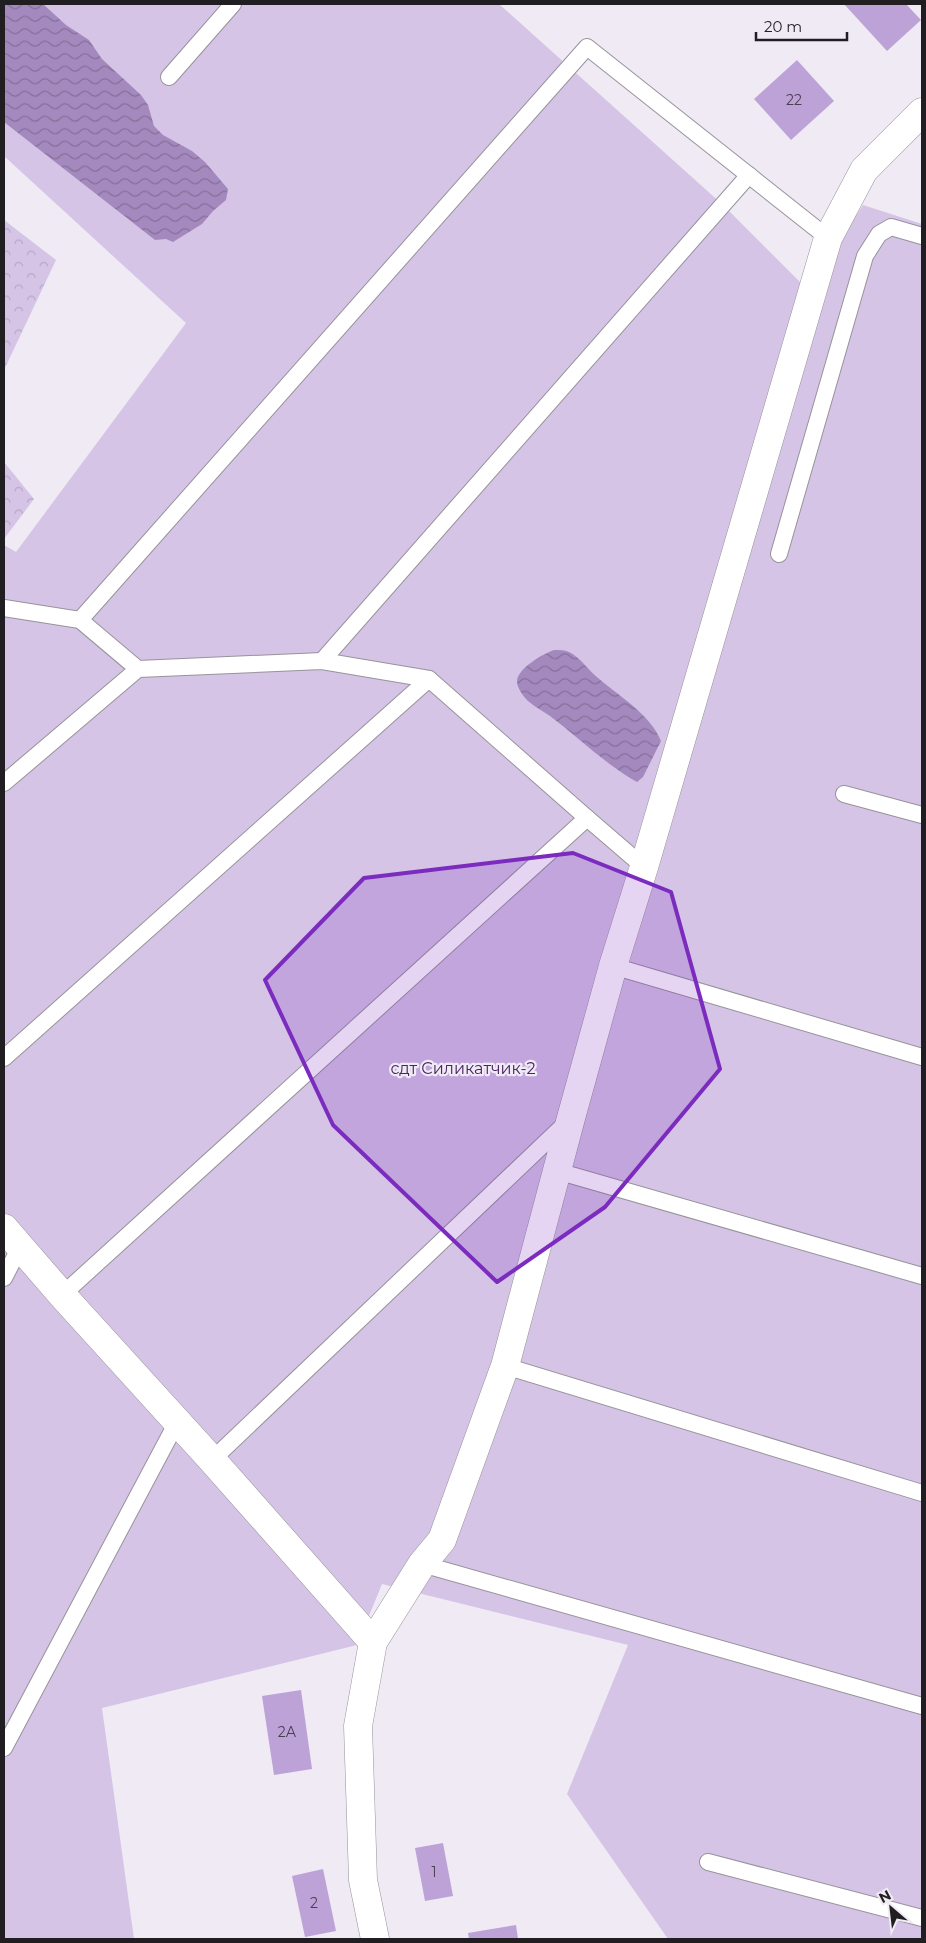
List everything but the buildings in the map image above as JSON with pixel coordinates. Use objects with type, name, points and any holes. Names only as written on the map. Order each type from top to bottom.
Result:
[{"type":"street","points":[[375,1939],[363,1880],[358,1726],[374,1642],[422,1564],[442,1540],[505,1366],[613,966],[828,238],[864,170],[922,112]]},
{"type":"street","points":[[12,1238],[374,1642]]},
{"type":"lane","points":[[169,78],[234,4]]},
{"type":"lane","points":[[80,620],[587,46],[828,238]]},
{"type":"lane","points":[[322,661],[749,175]]},
{"type":"lane","points":[[779,554],[865,256],[879,234],[890,227],[922,236]]},
{"type":"lane","points":[[4,608],[80,620],[138,669]]},
{"type":"lane","points":[[4,783],[138,669],[322,661],[429,679],[644,866]]},
{"type":"lane","points":[[4,1058],[429,679]]},
{"type":"lane","points":[[844,794],[922,815]]},
{"type":"lane","points":[[62,1295],[587,818]]},
{"type":"lane","points":[[613,966],[922,1057]]},
{"type":"lane","points":[[212,1460],[571,1118]]},
{"type":"lane","points":[[557,1171],[922,1276]]},
{"type":"lane","points":[[4,1278],[12,1238]]},
{"type":"lane","points":[[505,1366],[922,1493]]},
{"type":"lane","points":[[4,1748],[177,1422]]},
{"type":"lane","points":[[422,1564],[922,1706]]},
{"type":"lane","points":[[708,1862],[922,1918]]},
{"type":"highlighted area","points":[[573,853],[671,892],[720,1069],[605,1207],[497,1282],[333,1125],[265,980],[364,878]]},
{"type":"green space","name":"сдт Силикатчик-2","points":[[4,4],[499,4],[723,205],[808,290],[863,205],[922,224],[922,1939],[668,1939],[567,1794],[628,1645],[382,1584],[357,1645],[102,1708],[134,1939],[4,1939],[4,545],[16,552],[186,323],[4,156]]},
{"type":"green space","points":[[4,220],[56,260],[4,370]]},
{"type":"green space","points":[[4,462],[34,499],[4,539]]},
{"type":"water","points":[[4,4],[43,4],[66,25],[89,40],[102,59],[141,95],[148,105],[154,126],[163,135],[192,151],[205,162],[228,189],[226,200],[202,224],[173,242],[166,239],[155,240],[4,122]]},
{"type":"water","points":[[554,650],[567,651],[577,657],[595,675],[634,706],[656,731],[661,741],[643,777],[637,782],[614,767],[531,703],[521,692],[517,681],[518,676],[538,658]]}]
